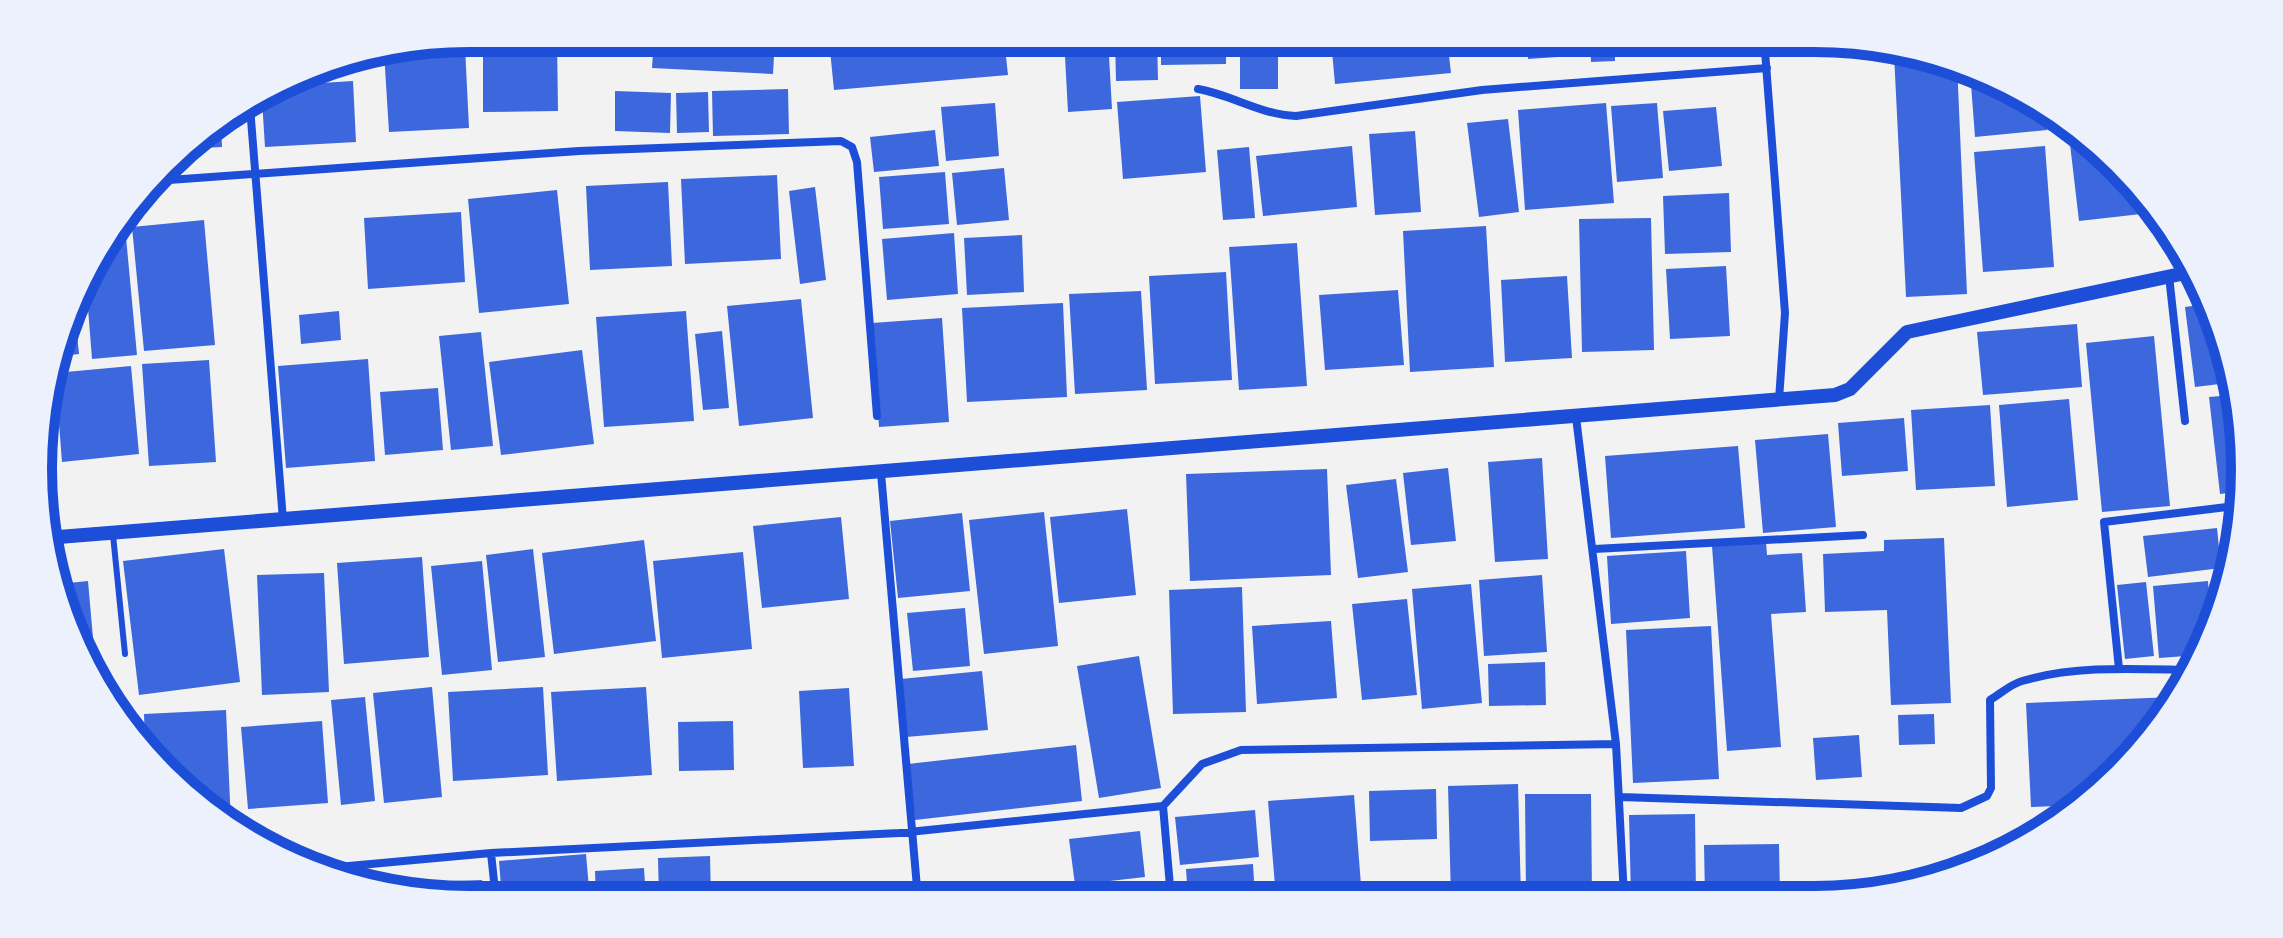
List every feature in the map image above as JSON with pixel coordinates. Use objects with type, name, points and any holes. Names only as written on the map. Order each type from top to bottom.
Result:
[{"type":"street","points":[[1765,52],[1785,313],[1779,400]]},
{"type":"street","points":[[1198,89],[1227,94],[1266,111],[1296,116],[1482,90],[1767,68]]},
{"type":"street","points":[[251,114],[283,520]]},
{"type":"street","points":[[168,180],[579,151],[846,143],[852,147],[857,162],[877,416]]},
{"type":"street","points":[[58,537],[620,489],[881,473],[1843,394],[1907,332],[2182,273]]},
{"type":"street","points":[[2169,275],[2185,421]]},
{"type":"street","points":[[1576,417],[1616,744],[1624,886]]},
{"type":"street","points":[[881,473],[916,886]]},
{"type":"street","points":[[2119,669],[2104,522],[2229,507]]},
{"type":"street","points":[[1594,549],[1863,535]]},
{"type":"street","points":[[1620,797],[1961,808],[1987,796],[1991,788],[1990,700],[2019,682],[2119,669],[2179,670]]},
{"type":"street","points":[[345,867],[491,853],[910,832],[1163,806],[1202,764],[1241,750],[1616,744]]},
{"type":"street","points":[[1163,806],[1170,886]]},
{"type":"street","points":[[491,853],[495,886]]},
{"type":"lane","points":[[112,531],[125,654]]},
{"type":"building","points":[[465,52],[469,128],[389,132],[385,61]]},
{"type":"building","points":[[483,52],[557,52],[558,111],[483,112]]},
{"type":"building","points":[[653,52],[774,52],[773,74],[652,68]]},
{"type":"building","points":[[830,52],[1006,52],[1008,75],[834,90]]},
{"type":"building","points":[[1065,52],[1109,52],[1112,109],[1068,112]]},
{"type":"building","points":[[1115,52],[1157,52],[1158,80],[1116,81]]},
{"type":"building","points":[[1161,52],[1226,52],[1226,64],[1161,65]]},
{"type":"building","points":[[1240,52],[1278,52],[1278,89],[1240,89]]},
{"type":"building","points":[[1332,52],[1449,52],[1451,73],[1335,84]]},
{"type":"building","points":[[1528,52],[1573,52],[1573,56],[1528,59]]},
{"type":"building","points":[[1591,52],[1615,52],[1615,61],[1591,62]]},
{"type":"building","points":[[1894,60],[1958,78],[1967,294],[1906,297]]},
{"type":"building","points":[[353,81],[356,142],[265,147],[262,107],[310,84]]},
{"type":"building","points":[[1971,83],[2046,122],[2047,130],[1975,137]]},
{"type":"building","points":[[788,89],[789,134],[713,136],[712,91]]},
{"type":"building","points":[[615,91],[671,93],[670,133],[615,131]]},
{"type":"building","points":[[708,92],[709,132],[677,133],[676,93]]},
{"type":"building","points":[[1200,96],[1206,172],[1123,179],[1117,102]]},
{"type":"building","points":[[995,103],[999,156],[946,161],[941,107]]},
{"type":"building","points":[[1606,103],[1614,203],[1525,210],[1518,110]]},
{"type":"building","points":[[1657,103],[1663,178],[1617,182],[1611,106]]},
{"type":"building","points":[[1716,107],[1722,166],[1669,171],[1663,111]]},
{"type":"building","points":[[1508,119],[1519,212],[1479,217],[1467,123]]},
{"type":"building","points":[[935,130],[939,166],[874,172],[870,137]]},
{"type":"building","points":[[1415,131],[1421,212],[1375,215],[1369,134]]},
{"type":"building","points":[[221,133],[222,147],[203,148]]},
{"type":"building","points":[[2069,139],[2109,174],[2144,214],[2079,221]]},
{"type":"building","points":[[1352,146],[1357,207],[1263,216],[1256,156]]},
{"type":"building","points":[[2045,146],[2054,267],[1983,272],[1974,152]]},
{"type":"building","points":[[1249,147],[1255,218],[1223,220],[1217,150]]},
{"type":"building","points":[[1004,168],[1009,220],[957,225],[952,173]]},
{"type":"building","points":[[945,172],[949,224],[883,229],[879,177]]},
{"type":"building","points":[[777,175],[781,259],[685,264],[681,179]]},
{"type":"building","points":[[668,182],[672,266],[590,270],[586,186]]},
{"type":"building","points":[[815,187],[826,280],[800,284],[789,191]]},
{"type":"building","points":[[557,190],[569,304],[479,313],[468,199]]},
{"type":"building","points":[[1729,193],[1731,252],[1665,254],[1663,196]]},
{"type":"building","points":[[461,212],[465,282],[368,289],[364,218]]},
{"type":"building","points":[[1651,218],[1654,350],[1582,352],[1579,219]]},
{"type":"building","points":[[204,220],[215,345],[144,351],[132,227]]},
{"type":"building","points":[[1486,226],[1494,367],[1410,372],[1403,231]]},
{"type":"building","points":[[954,233],[958,294],[887,300],[882,239]]},
{"type":"building","points":[[1022,235],[1024,292],[967,295],[964,238]]},
{"type":"building","points":[[122,237],[126,237],[137,355],[92,359],[87,301]]},
{"type":"building","points":[[1297,243],[1307,386],[1239,390],[1229,247]]},
{"type":"building","points":[[1726,266],[1730,336],[1670,339],[1666,269]]},
{"type":"building","points":[[1226,272],[1232,380],[1155,384],[1149,276]]},
{"type":"building","points":[[1567,276],[1572,358],[1505,362],[1501,280]]},
{"type":"building","points":[[1398,290],[1404,365],[1325,370],[1319,295]]},
{"type":"building","points":[[1141,291],[1147,390],[1075,394],[1069,294]]},
{"type":"building","points":[[801,299],[813,418],[739,426],[727,306]]},
{"type":"building","points":[[1063,303],[1067,397],[967,402],[962,308]]},
{"type":"building","points":[[2197,305],[2222,384],[2195,387],[2185,307]]},
{"type":"building","points":[[339,311],[341,340],[301,344],[299,315]]},
{"type":"building","points":[[686,311],[694,421],[604,427],[596,317]]},
{"type":"building","points":[[942,318],[949,422],[879,427],[872,323]]},
{"type":"building","points":[[2077,324],[2082,387],[1983,395],[1977,332]]},
{"type":"building","points":[[76,329],[79,354],[68,355]]},
{"type":"building","points":[[722,331],[729,408],[703,410],[695,334]]},
{"type":"building","points":[[481,332],[493,446],[451,450],[439,336]]},
{"type":"building","points":[[2154,336],[2170,506],[2102,512],[2086,343]]},
{"type":"building","points":[[582,350],[594,444],[501,455],[489,362]]},
{"type":"building","points":[[368,359],[375,461],[286,468],[278,366]]},
{"type":"building","points":[[209,360],[216,462],[149,466],[142,364]]},
{"type":"building","points":[[131,366],[139,454],[62,462],[58,405],[64,372]]},
{"type":"building","points":[[438,388],[443,450],[385,455],[380,392]]},
{"type":"building","points":[[2224,396],[2230,442],[2230,493],[2220,494],[2209,397]]},
{"type":"building","points":[[2069,399],[2078,500],[2007,507],[1999,405]]},
{"type":"building","points":[[1990,405],[1995,486],[1916,490],[1911,410]]},
{"type":"building","points":[[1904,418],[1908,471],[1842,476],[1838,423]]},
{"type":"building","points":[[1828,434],[1836,527],[1763,533],[1755,440]]},
{"type":"building","points":[[1738,446],[1745,528],[1611,538],[1605,456]]},
{"type":"building","points":[[1542,458],[1548,559],[1495,562],[1488,462]]},
{"type":"building","points":[[1448,468],[1456,541],[1411,545],[1403,473]]},
{"type":"building","points":[[1327,469],[1331,575],[1190,581],[1186,474]]},
{"type":"building","points":[[1396,479],[1408,572],[1358,578],[1346,485]]},
{"type":"building","points":[[1127,509],[1136,595],[1059,603],[1050,517]]},
{"type":"building","points":[[1044,512],[1058,646],[984,654],[969,520]]},
{"type":"building","points":[[962,513],[970,591],[898,598],[890,521]]},
{"type":"building","points":[[841,517],[849,599],[762,608],[753,526]]},
{"type":"building","points":[[2217,528],[2219,568],[2148,577],[2143,536]]},
{"type":"building","points":[[1944,538],[1951,703],[1891,705],[1887,610],[1825,612],[1823,554],[1884,551],[1884,540]]},
{"type":"building","points":[[644,540],[656,641],[554,654],[542,553]]},
{"type":"building","points":[[1766,542],[1767,555],[1802,553],[1806,612],[1771,614],[1781,747],[1727,751],[1712,546]]},
{"type":"building","points":[[224,549],[240,682],[139,695],[123,561]]},
{"type":"building","points":[[533,549],[545,657],[498,662],[486,555]]},
{"type":"building","points":[[1686,551],[1690,618],[1611,624],[1607,556]]},
{"type":"building","points":[[743,552],[752,649],[662,658],[653,561]]},
{"type":"building","points":[[422,557],[429,657],[344,664],[337,563]]},
{"type":"building","points":[[482,561],[492,670],[442,675],[431,566]]},
{"type":"building","points":[[324,573],[329,692],[262,695],[257,575]]},
{"type":"building","points":[[1542,575],[1547,652],[1484,656],[1479,580]]},
{"type":"building","points":[[88,581],[94,651],[84,629],[68,583]]},
{"type":"building","points":[[2208,581],[2210,601],[2186,656],[2159,658],[2153,586]]},
{"type":"building","points":[[2146,582],[2154,656],[2125,659],[2117,585]]},
{"type":"building","points":[[1471,584],[1482,703],[1422,709],[1412,589]]},
{"type":"building","points":[[1242,587],[1246,712],[1173,714],[1169,590]]},
{"type":"building","points":[[1407,599],[1417,695],[1362,700],[1352,604]]},
{"type":"building","points":[[965,608],[970,666],[913,671],[907,613]]},
{"type":"building","points":[[1331,621],[1337,698],[1257,704],[1252,626]]},
{"type":"building","points":[[1711,626],[1719,779],[1633,783],[1626,630]]},
{"type":"building","points":[[1139,656],[1161,788],[1099,798],[1077,666]]},
{"type":"building","points":[[1545,662],[1546,705],[1489,706],[1488,664]]},
{"type":"building","points":[[982,671],[988,730],[906,737],[901,679]]},
{"type":"building","points":[[432,687],[442,797],[384,803],[373,693]]},
{"type":"building","points":[[543,687],[548,775],[453,781],[448,692]]},
{"type":"building","points":[[646,687],[652,775],[557,781],[551,692]]},
{"type":"building","points":[[849,688],[854,766],[803,768],[799,691]]},
{"type":"building","points":[[365,697],[375,801],[341,805],[331,700]]},
{"type":"building","points":[[2163,697],[2109,764],[2060,806],[2031,807],[2026,703]]},
{"type":"building","points":[[226,710],[230,811],[194,783],[155,744],[145,731],[144,714]]},
{"type":"building","points":[[1934,714],[1935,744],[1899,745],[1898,715]]},
{"type":"building","points":[[322,721],[328,803],[248,809],[241,727]]},
{"type":"building","points":[[733,721],[734,770],[679,771],[678,722]]},
{"type":"building","points":[[1859,735],[1862,777],[1816,780],[1813,738]]},
{"type":"building","points":[[1076,745],[1082,801],[915,820],[908,764]]},
{"type":"building","points":[[1518,784],[1521,886],[1451,886],[1448,786]]},
{"type":"building","points":[[1436,789],[1437,839],[1370,841],[1369,791]]},
{"type":"building","points":[[1525,794],[1591,794],[1592,886],[1526,886]]},
{"type":"building","points":[[1354,795],[1361,886],[1275,886],[1268,801]]},
{"type":"building","points":[[1255,810],[1259,857],[1180,865],[1175,817]]},
{"type":"building","points":[[1695,814],[1696,886],[1631,886],[1629,815]]},
{"type":"building","points":[[1140,831],[1145,877],[1075,885],[1069,839]]},
{"type":"building","points":[[1779,844],[1780,886],[1705,886],[1704,845]]},
{"type":"building","points":[[586,854],[589,886],[501,886],[499,861]]},
{"type":"building","points":[[710,856],[711,886],[659,886],[658,858]]},
{"type":"building","points":[[1253,864],[1254,886],[1187,886],[1186,869]]},
{"type":"building","points":[[644,868],[645,886],[596,886],[595,871]]},
{"type":"building","points":[[482,880],[482,886],[442,885],[424,882]]},
{"type":"building","points":[[1439,881],[1439,886],[1376,886],[1376,882]]}]
